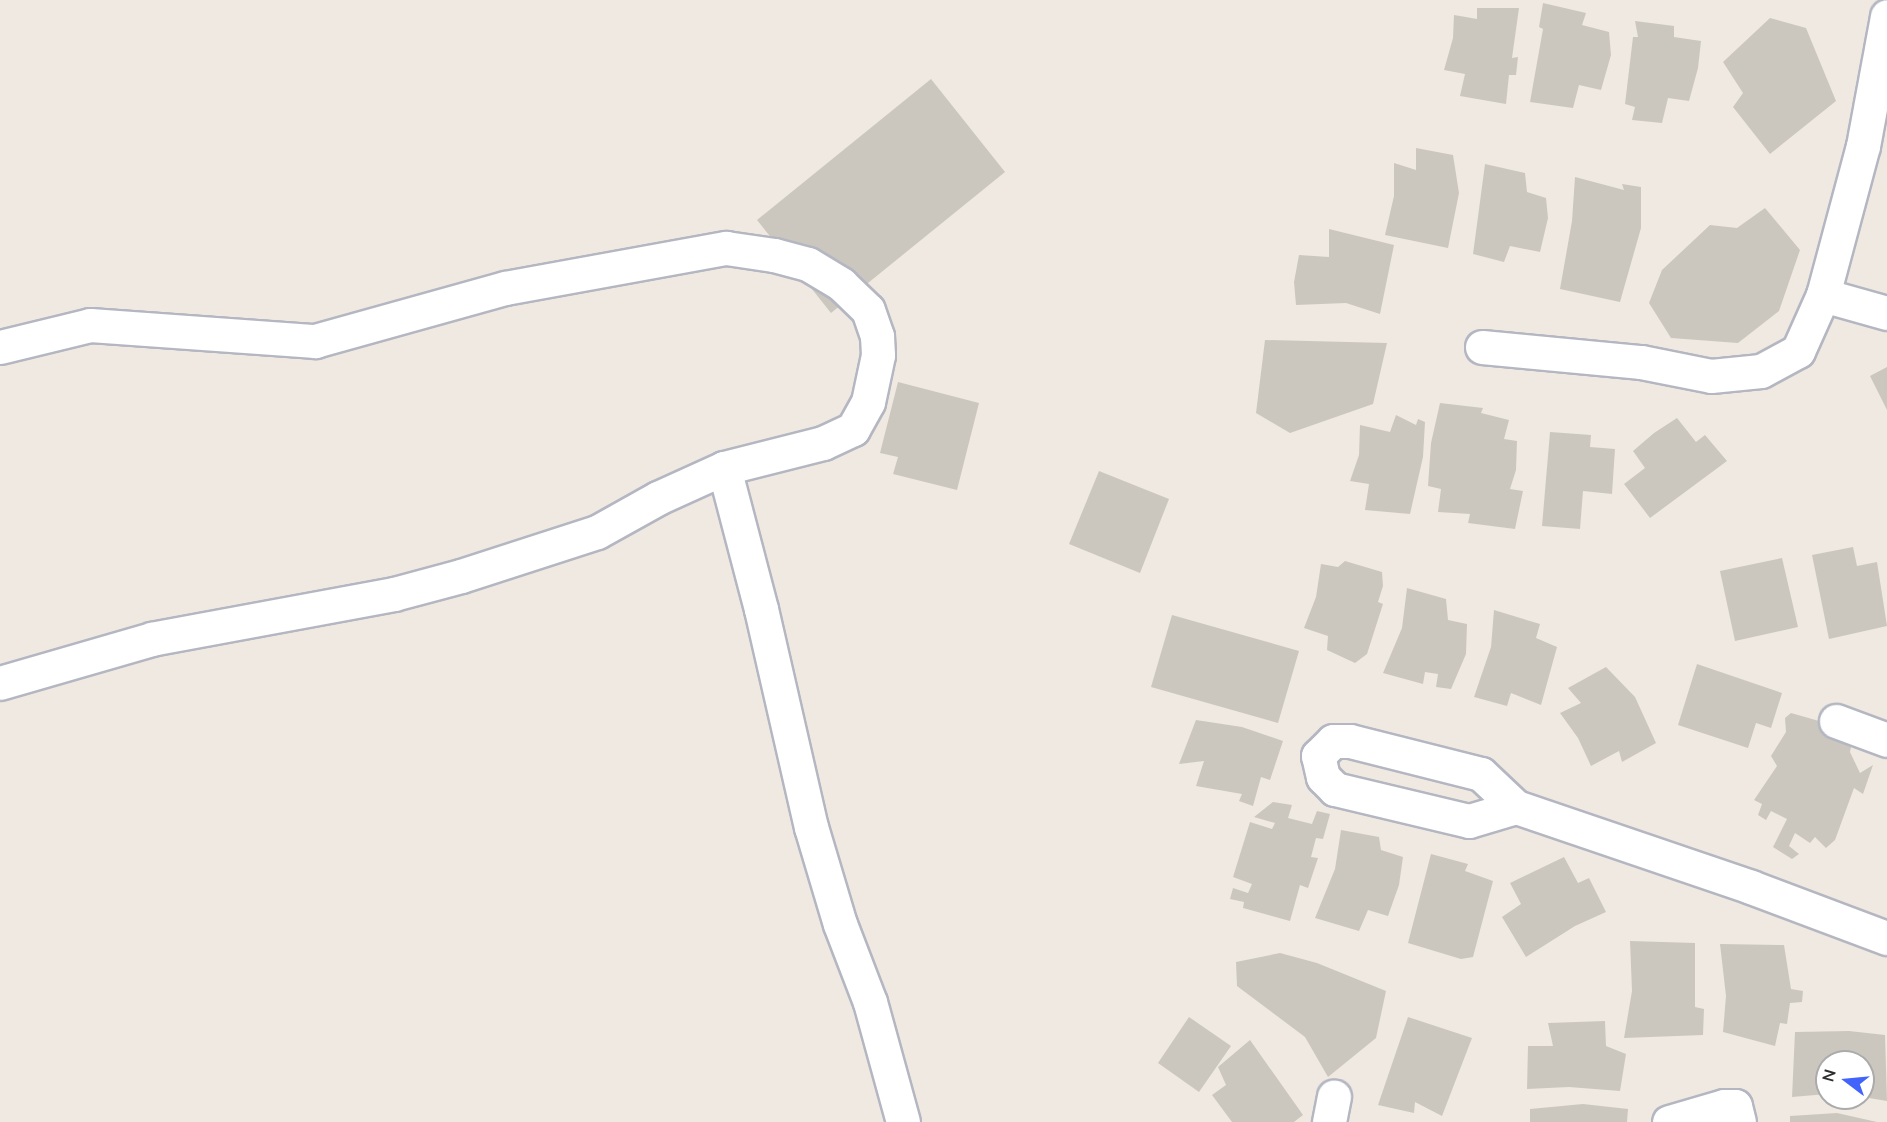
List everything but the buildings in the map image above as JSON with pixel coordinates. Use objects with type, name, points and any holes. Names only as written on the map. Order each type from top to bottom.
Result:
[{"type":"street","points":[[1482,347],[1641,362],[1711,376],[1761,371],[1798,351],[1823,295],[1863,146],[1887,16]]},
{"type":"street","points":[[0,347],[90,325],[315,341],[505,288],[726,248],[774,255],[808,264],[841,284],[868,310],[877,336],[878,355],[868,402],[853,429],[823,442],[724,468],[658,498],[597,532],[461,576],[394,594],[152,639],[0,683]]},
{"type":"street","points":[[1823,295],[1887,313]]},
{"type":"street","points":[[724,468],[761,609],[811,827],[840,924],[870,1002],[903,1122]]},
{"type":"street","points":[[1836,721],[1887,740]]},
{"type":"street","points":[[1516,807],[1469,821],[1335,789],[1323,777],[1318,756],[1333,741],[1350,741],[1480,774],[1516,807],[1751,887],[1887,938]]},
{"type":"street","points":[[1669,1122],[1724,1106],[1735,1106],[1738,1122]]}]
